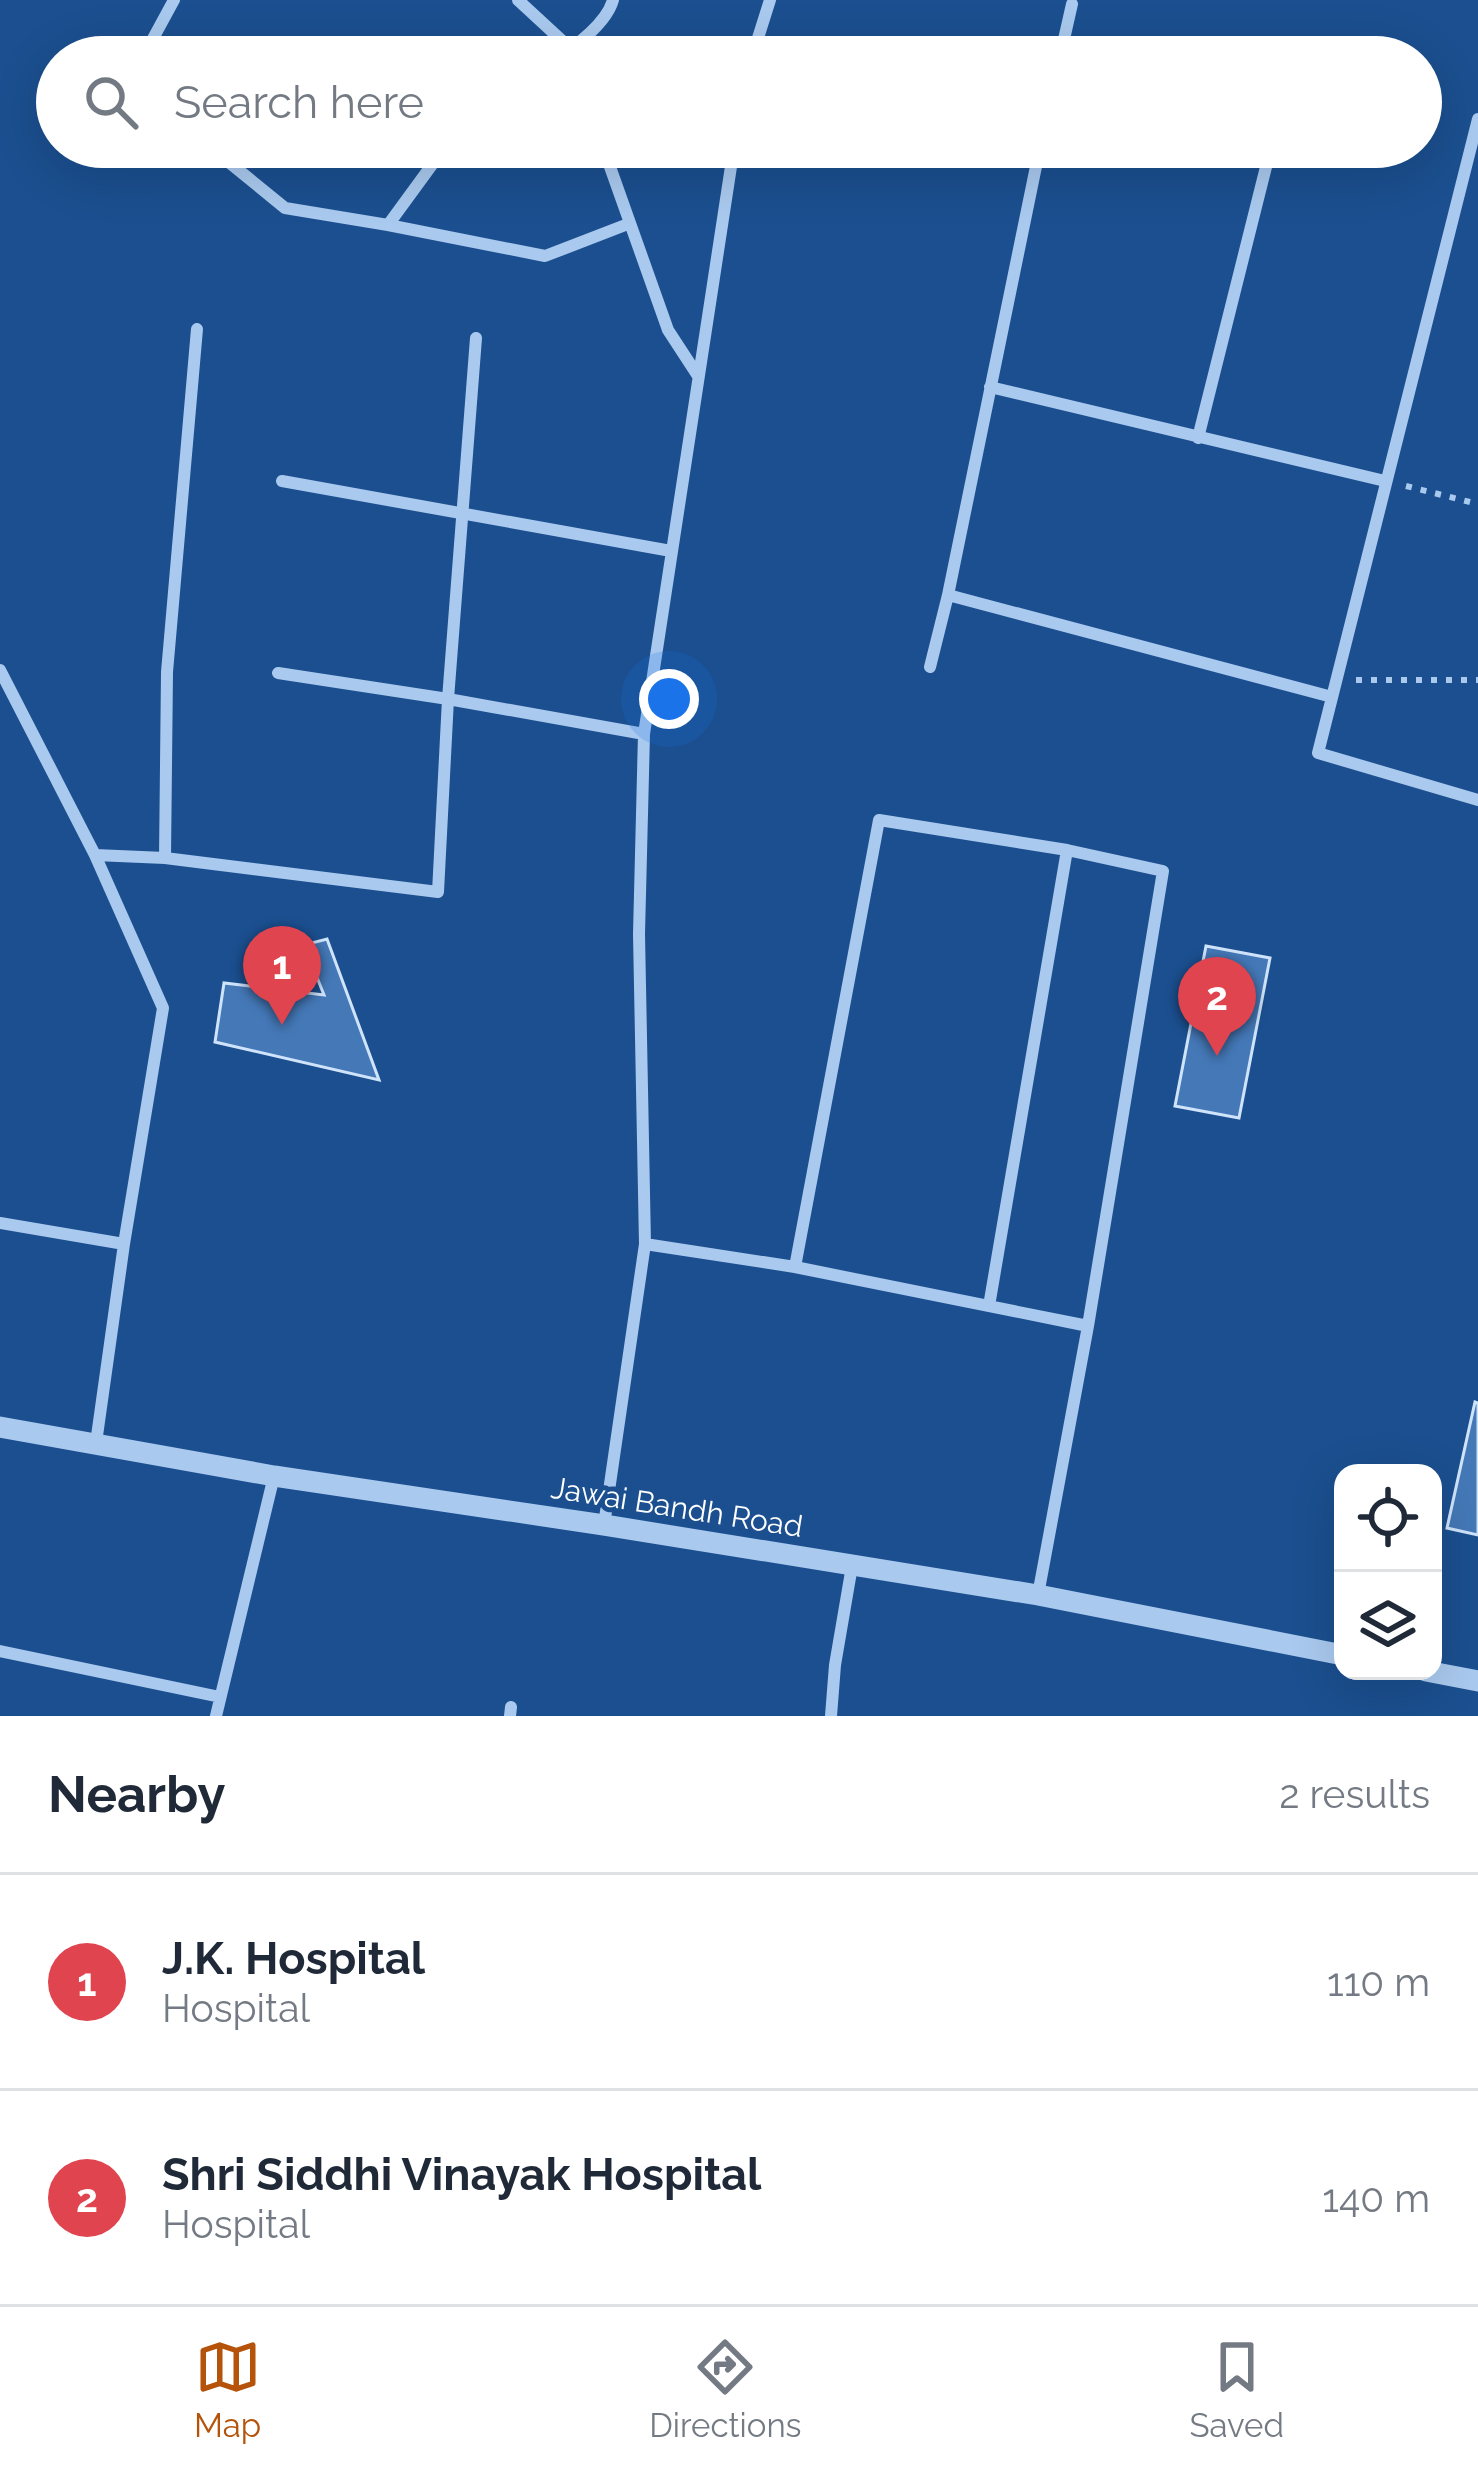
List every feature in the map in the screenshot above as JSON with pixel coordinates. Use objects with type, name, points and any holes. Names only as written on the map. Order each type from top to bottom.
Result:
[{"type":"street","points":[[154,36],[174,0]]},
{"type":"street","points":[[518,0],[555,36]]},
{"type":"street","points":[[587,36],[614,0]]},
{"type":"street","points":[[759,36],[770,0]]},
{"type":"street","points":[[1065,36],[1072,4]]},
{"type":"street","points":[[1478,118],[1318,754],[1478,800]]},
{"type":"street","points":[[236,168],[285,208],[545,256],[628,224]]},
{"type":"street","points":[[388,225],[430,168]]},
{"type":"street","points":[[610,168],[668,330],[699,377]]},
{"type":"street","points":[[604,1525],[645,1244],[639,934],[644,734],[731,168]]},
{"type":"street","points":[[930,667],[1036,168]]},
{"type":"street","points":[[1198,438],[1266,168]]},
{"type":"street","points":[[165,859],[167,672],[197,328]]},
{"type":"street","points":[[95,855],[438,892],[476,338]]},
{"type":"street","points":[[990,387],[1385,481]]},
{"type":"street","points":[[282,481],[671,551]]},
{"type":"street","points":[[948,596],[1332,697]]},
{"type":"street","points":[[0,670],[95,855],[164,1007],[96,1443]]},
{"type":"street","points":[[278,673],[644,734]]},
{"type":"street","points":[[796,1268],[879,820],[1067,850],[1163,871],[1088,1327],[1038,1595]]},
{"type":"street","points":[[989,1306],[1067,850]]},
{"type":"street","points":[[0,1223],[124,1244]]},
{"type":"street","points":[[645,1244],[796,1268],[1088,1327]]},
{"type":"street","name":"Jawai Bandh Road","points":[[0,1427],[274,1476],[1038,1595],[1334,1653]]},
{"type":"street","points":[[216,1716],[274,1476]]},
{"type":"street","points":[[831,1716],[852,1566]]},
{"type":"street","points":[[0,1651],[220,1697]]},
{"type":"street","points":[[1442,1674],[1478,1681]]},
{"type":"path","points":[[1385,481],[1478,504]]},
{"type":"path","points":[[1336,680],[1478,680]]},
{"type":"building","points":[[327,939],[379,1080],[215,1042],[224,983],[324,995],[304,945]]},
{"type":"building","points":[[1206,946],[1270,958],[1239,1118],[1175,1106]]},
{"type":"building","points":[[1478,1403],[1478,1535],[1447,1528]]},
{"type":"place","name":"J.K. Hospital","points":[[282,1025]]},
{"type":"place","name":"Shri Siddhi Vinayak Hospital","points":[[1217,1056]]}]
